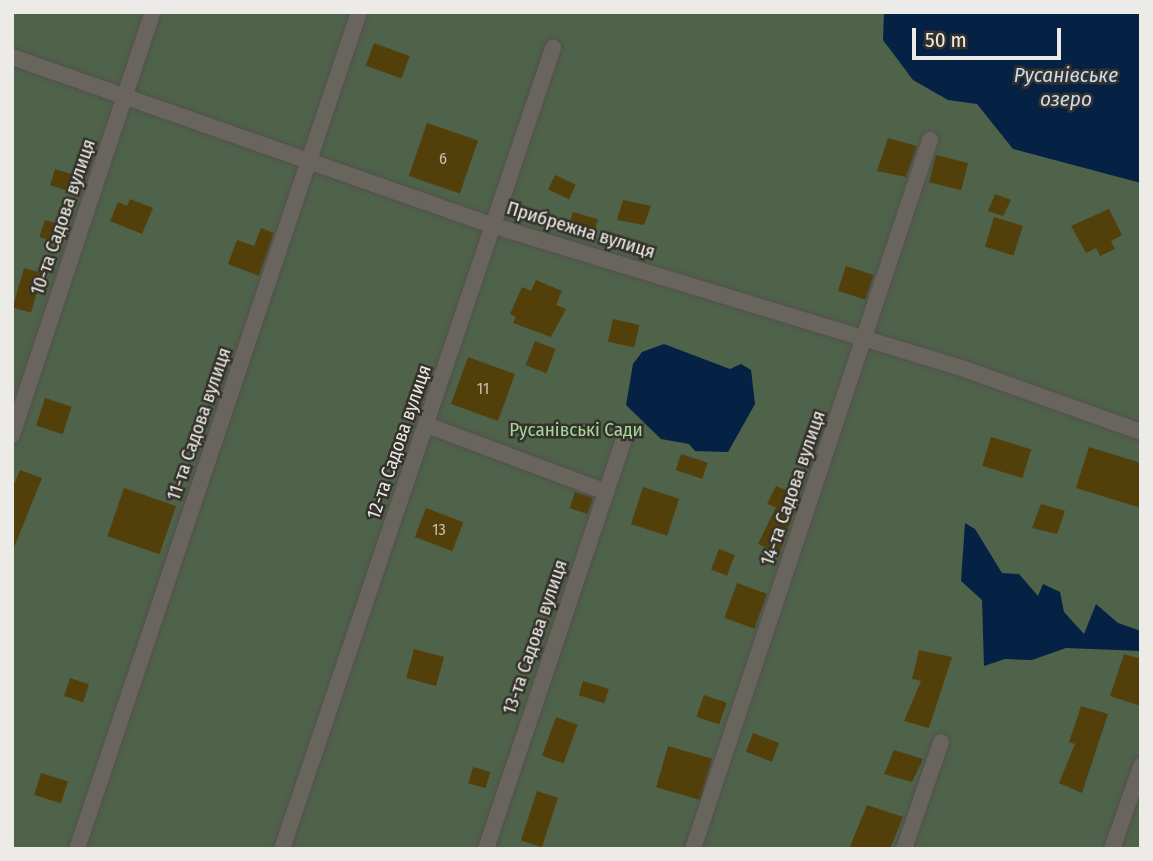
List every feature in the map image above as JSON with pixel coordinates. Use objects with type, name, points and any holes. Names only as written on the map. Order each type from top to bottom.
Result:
[{"type":"street","name":"10-та Садова вулиця","points":[[12,435],[153,12]]},
{"type":"street","name":"11-та Садова вулиця","points":[[77,849],[359,12]]},
{"type":"street","name":"12-та Садова вулиця","points":[[282,849],[554,48]]},
{"type":"street","name":"Прибрежна вулиця","points":[[12,57],[494,226],[865,338],[1141,432]]},
{"type":"street","name":"14-та Садова вулиця","points":[[693,849],[930,140]]},
{"type":"street","points":[[427,425],[606,492]]},
{"type":"street","name":"13-та Садова вулиця","points":[[486,849],[624,439]]},
{"type":"street","points":[[904,849],[941,742]]},
{"type":"street","points":[[1112,849],[1141,766]]},
{"type":"green space","name":"Русанівські Сади","points":[[12,12],[1141,12],[1141,849],[12,849]]},
{"type":"water","name":"Русанівське озеро","points":[[884,12],[1141,12],[1141,183],[1013,149],[977,104],[948,100],[913,80],[883,40]]},
{"type":"water","points":[[664,344],[730,369],[741,364],[751,370],[755,404],[728,452],[695,451],[689,444],[661,439],[626,405],[633,364],[642,352]]},
{"type":"water","points":[[965,523],[975,529],[1002,573],[1019,574],[1038,596],[1043,584],[1060,592],[1064,612],[1084,634],[1096,604],[1118,623],[1141,631],[1141,651],[1066,648],[1032,660],[1005,659],[984,666],[982,600],[961,581]]},
{"type":"building","points":[[374,43],[410,56],[401,79],[366,66]]},
{"type":"building","points":[[427,123],[478,141],[460,194],[409,176]]},
{"type":"building","points":[[888,138],[917,146],[906,177],[877,171]]},
{"type":"building","points":[[936,155],[968,163],[961,190],[929,182]]},
{"type":"building","points":[[55,169],[82,177],[77,193],[50,185]]},
{"type":"building","points":[[555,175],[576,185],[569,199],[548,190]]},
{"type":"building","points":[[995,194],[1011,200],[1003,216],[988,211]]},
{"type":"building","points":[[130,199],[153,208],[142,234],[110,221],[118,202],[127,206]]},
{"type":"building","points":[[623,200],[651,206],[644,225],[617,220]]},
{"type":"building","points":[[1109,209],[1122,235],[1111,241],[1115,249],[1100,256],[1096,248],[1086,253],[1071,226]]},
{"type":"building","points":[[573,212],[598,219],[594,235],[569,227]]},
{"type":"building","points":[[994,217],[1023,226],[1014,255],[985,247]]},
{"type":"building","points":[[45,220],[67,227],[61,244],[39,237]]},
{"type":"building","points":[[261,228],[274,233],[259,276],[228,264],[237,240],[254,246]]},
{"type":"building","points":[[846,266],[874,275],[866,300],[838,291]]},
{"type":"building","points":[[24,268],[42,273],[31,313],[13,307]]},
{"type":"building","points":[[536,280],[562,291],[556,305],[566,309],[551,337],[513,323],[516,317],[510,314],[522,287],[531,291]]},
{"type":"building","points":[[613,319],[639,325],[634,347],[608,341]]},
{"type":"building","points":[[535,341],[556,349],[546,373],[526,365]]},
{"type":"building","points":[[468,357],[515,374],[498,421],[451,404]]},
{"type":"building","points":[[45,398],[72,407],[63,434],[36,426]]},
{"type":"building","points":[[991,437],[1031,449],[1022,478],[982,466]]},
{"type":"building","points":[[1089,447],[1141,463],[1141,508],[1076,488]]},
{"type":"building","points":[[681,454],[708,463],[702,479],[676,470]]},
{"type":"building","points":[[20,470],[42,478],[13,550],[12,489]]},
{"type":"building","points":[[776,486],[800,496],[779,553],[758,544],[776,507],[767,504]]},
{"type":"building","points":[[643,487],[679,499],[667,536],[631,524]]},
{"type":"building","points":[[124,488],[176,506],[159,554],[107,536]]},
{"type":"building","points":[[575,492],[593,498],[588,514],[570,508]]},
{"type":"building","points":[[1041,504],[1065,511],[1057,534],[1032,528]]},
{"type":"building","points":[[426,508],[463,522],[452,551],[415,537]]},
{"type":"building","points":[[719,549],[735,555],[727,576],[711,570]]},
{"type":"building","points":[[737,583],[767,594],[754,629],[724,618]]},
{"type":"building","points":[[414,649],[444,657],[436,686],[406,678]]},
{"type":"building","points":[[919,650],[952,657],[929,728],[904,721],[921,681],[912,679]]},
{"type":"building","points":[[1124,654],[1141,659],[1141,706],[1110,696]]},
{"type":"building","points":[[70,678],[89,684],[83,702],[64,696]]},
{"type":"building","points":[[583,681],[609,689],[604,703],[579,695]]},
{"type":"building","points":[[704,695],[727,703],[719,725],[697,717]]},
{"type":"building","points":[[1081,706],[1108,714],[1082,793],[1059,783],[1075,744],[1069,742]]},
{"type":"building","points":[[556,717],[578,725],[564,763],[542,756]]},
{"type":"building","points":[[753,733],[779,743],[772,762],[746,752]]},
{"type":"building","points":[[668,746],[712,759],[700,800],[656,787]]},
{"type":"building","points":[[894,750],[923,759],[912,782],[884,774]]},
{"type":"building","points":[[473,767],[490,772],[486,788],[468,783]]},
{"type":"building","points":[[41,773],[68,781],[61,803],[34,795]]},
{"type":"building","points":[[537,791],[558,798],[542,847],[521,840]]},
{"type":"building","points":[[867,805],[903,817],[890,849],[849,849]]}]
